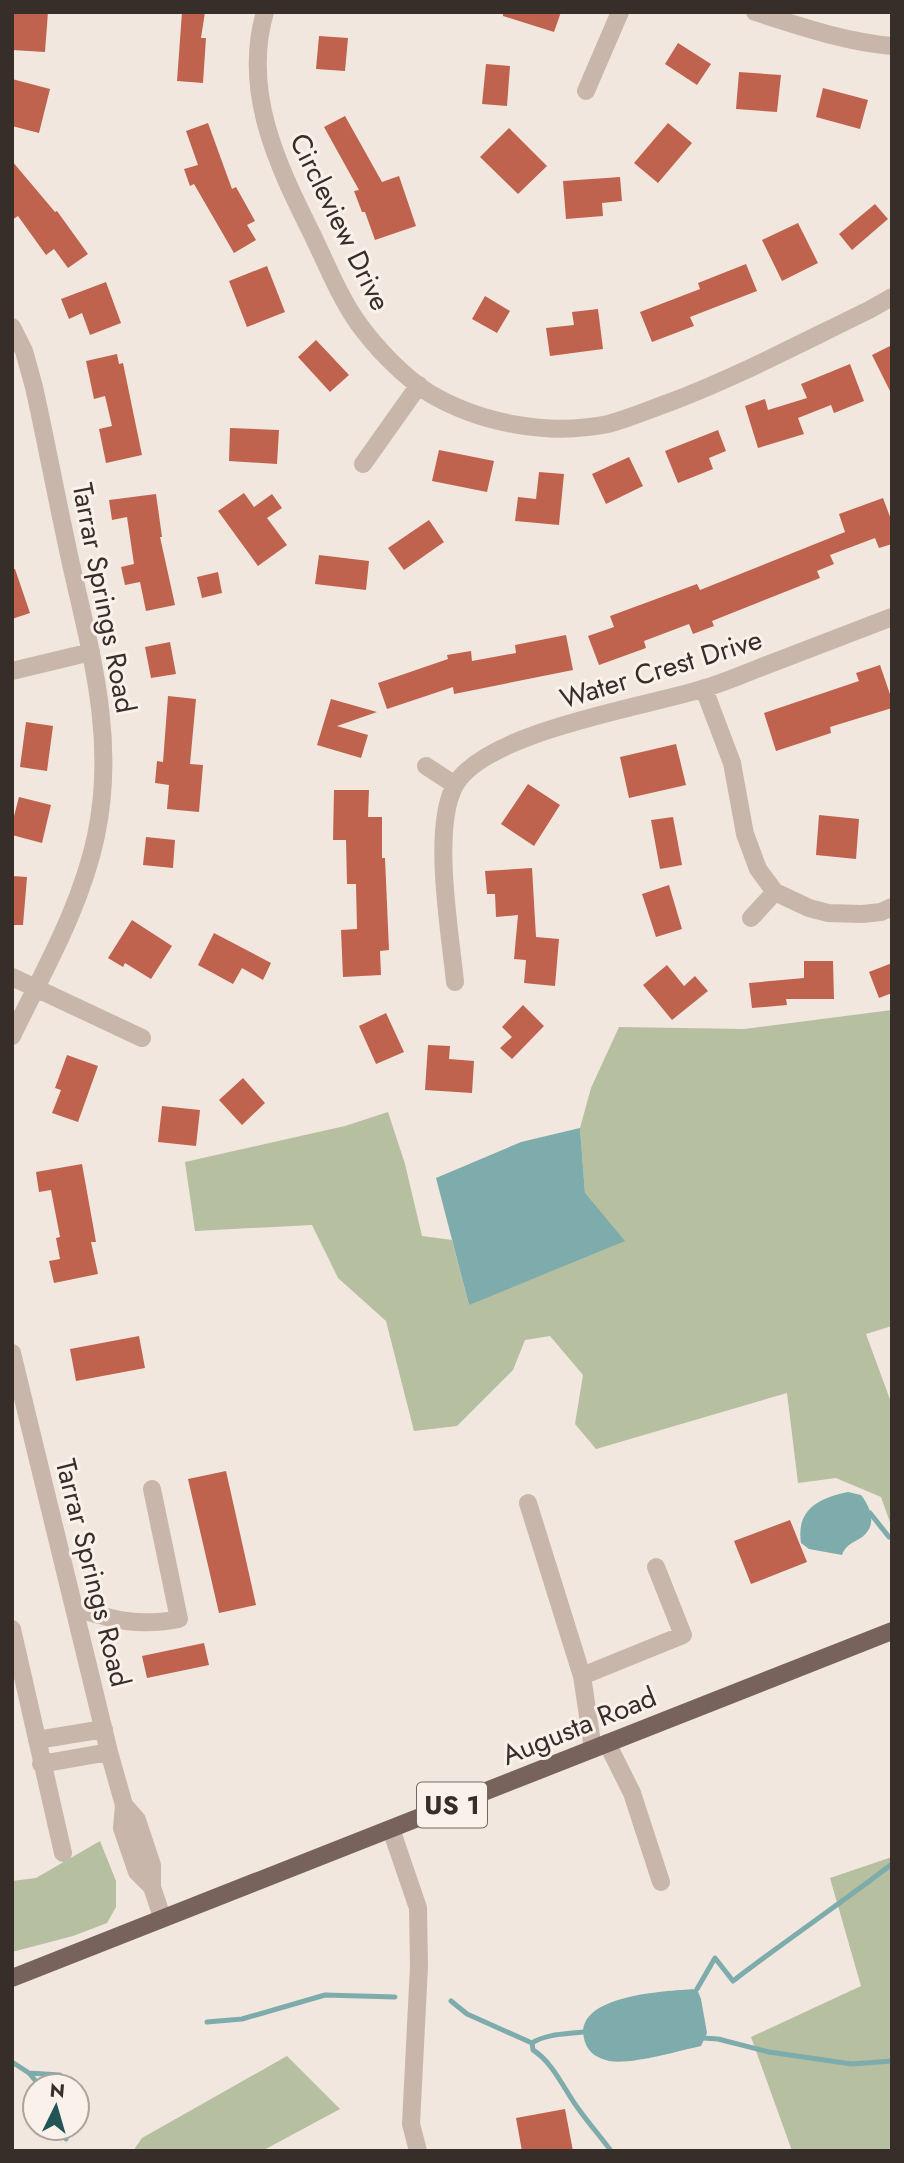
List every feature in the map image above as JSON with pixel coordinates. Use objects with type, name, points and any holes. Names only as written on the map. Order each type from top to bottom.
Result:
[{"type":"main road","name":"Augusta Road","points":[[12,1978],[892,1631]]},
{"type":"street","name":"Circleview Drive","points":[[265,12],[258,57],[261,107],[269,140],[303,216],[356,320],[377,346],[419,385],[446,402],[510,423],[543,428],[576,429],[609,424],[703,389],[892,297]]},
{"type":"street","points":[[586,91],[620,12]]},
{"type":"street","points":[[755,12],[812,30],[871,44],[892,46]]},
{"type":"street","name":"Tarrar Springs Road","points":[[12,327],[24,352],[34,387],[91,652],[104,731],[102,802],[87,870],[37,988],[12,1036]]},
{"type":"street","points":[[363,464],[419,385]]},
{"type":"street","name":"Water Crest Drive","points":[[455,982],[443,828],[448,802],[455,785],[467,770],[482,758],[538,734],[704,689],[892,617]]},
{"type":"street","points":[[12,671],[91,652]]},
{"type":"street","points":[[704,689],[732,763],[746,834],[758,869],[775,892],[808,908],[828,913],[862,914],[881,912],[892,907]]},
{"type":"street","points":[[426,766],[455,785]]},
{"type":"street","points":[[751,918],[775,892]]},
{"type":"street","points":[[12,977],[142,1038]]},
{"type":"street","name":"Tarrar Springs Road","points":[[12,1353],[19,1404],[75,1608],[108,1752],[124,1805],[122,1828],[137,1872],[152,1887],[162,1917]]},
{"type":"street","points":[[75,1608],[119,1622],[137,1624],[179,1619],[152,1489]]},
{"type":"street","points":[[528,1503],[582,1676],[600,1746],[632,1793],[661,1882]]},
{"type":"street","points":[[582,1676],[684,1635],[656,1567]]},
{"type":"street","points":[[12,1629],[63,1853]]},
{"type":"street","points":[[37,1740],[104,1729]]},
{"type":"street","points":[[41,1764],[108,1752]]},
{"type":"street","points":[[391,1829],[418,1908],[419,1966],[411,2124],[418,2151]]},
{"type":"green space","points":[[892,1010],[892,1326],[866,1334],[892,1405],[891,1525],[881,1497],[836,1478],[798,1483],[787,1393],[596,1449],[575,1424],[583,1375],[550,1336],[525,1340],[513,1370],[457,1426],[414,1431],[386,1321],[338,1278],[312,1225],[195,1231],[185,1162],[345,1126],[388,1112],[405,1164],[422,1236],[452,1240],[469,1305],[585,1193],[580,1128],[591,1088],[619,1027],[744,1029]]},
{"type":"green space","points":[[100,1841],[116,1881],[116,1907],[107,1923],[73,1936],[12,1952],[12,1881],[36,1878]]},
{"type":"green space","points":[[892,1857],[892,2151],[792,2151],[751,2037],[861,1986],[830,1878]]},
{"type":"green space","points":[[287,2056],[340,2109],[262,2151],[133,2151],[142,2138]]},
{"type":"water","points":[[580,1128],[585,1193],[625,1241],[469,1305],[436,1178],[521,1142]]},
{"type":"water","points":[[848,1492],[861,1495],[869,1508],[871,1523],[864,1535],[847,1547],[842,1555],[809,1549],[801,1543],[802,1522],[811,1507],[827,1498]]},
{"type":"water","points":[[697,1989],[707,2033],[701,2046],[618,2062],[598,2057],[585,2042],[584,2026],[592,2014],[606,2005],[645,1994]]},
{"type":"building","points":[[12,12],[48,12],[45,52],[12,50]]},
{"type":"building","points":[[182,12],[205,12],[201,38],[206,38],[203,83],[177,81]]},
{"type":"building","points":[[503,12],[561,12],[554,32],[503,16]]},
{"type":"building","points":[[319,36],[348,38],[345,71],[316,69]]},
{"type":"building","points":[[678,43],[711,64],[697,85],[665,64]]},
{"type":"building","points":[[486,64],[510,66],[507,106],[482,104]]},
{"type":"building","points":[[739,72],[781,75],[777,112],[736,109]]},
{"type":"building","points":[[12,79],[50,89],[39,133],[12,126]]},
{"type":"building","points":[[823,88],[868,100],[860,129],[816,117]]},
{"type":"building","points":[[345,116],[382,182],[399,176],[416,226],[375,240],[354,191],[359,190],[324,127]]},
{"type":"building","points":[[208,123],[232,189],[236,187],[255,221],[247,225],[256,240],[234,253],[194,184],[190,186],[184,169],[198,165],[186,131]]},
{"type":"building","points":[[668,123],[692,143],[658,183],[634,163]]},
{"type":"building","points":[[509,128],[547,166],[518,194],[480,157]]},
{"type":"building","points":[[12,161],[55,212],[57,211],[88,254],[68,268],[54,249],[46,255],[18,216],[12,220]]},
{"type":"building","points":[[620,177],[622,201],[602,203],[603,216],[566,219],[563,181]]},
{"type":"building","points":[[875,204],[888,219],[852,250],[839,234]]},
{"type":"building","points":[[798,223],[818,263],[782,281],[762,240]]},
{"type":"building","points":[[746,264],[757,291],[690,317],[694,326],[652,342],[640,312],[700,289],[698,283]]},
{"type":"building","points":[[267,266],[285,312],[247,327],[229,281]]},
{"type":"building","points":[[106,282],[121,323],[90,335],[82,313],[69,319],[61,299]]},
{"type":"building","points":[[485,296],[510,311],[497,333],[472,319]]},
{"type":"building","points":[[598,309],[603,349],[550,356],[546,328],[574,325],[572,312]]},
{"type":"building","points":[[316,340],[349,375],[330,392],[298,357]]},
{"type":"building","points":[[892,345],[892,395],[872,355]]},
{"type":"building","points":[[117,354],[119,364],[123,363],[142,455],[106,463],[99,429],[112,426],[105,396],[94,399],[86,361]]},
{"type":"building","points":[[850,364],[864,401],[834,413],[831,405],[798,418],[804,434],[758,448],[745,406],[765,399],[768,410],[807,398],[801,384]]},
{"type":"building","points":[[230,428],[279,430],[277,464],[229,461]]},
{"type":"building","points":[[718,430],[726,451],[709,458],[713,469],[678,483],[665,451]]},
{"type":"building","points":[[439,450],[494,461],[487,492],[432,481]]},
{"type":"building","points":[[629,457],[643,486],[606,504],[592,474]]},
{"type":"building","points":[[539,472],[564,474],[559,525],[515,521],[518,497],[536,499]]},
{"type":"building","points":[[244,493],[254,507],[272,494],[282,508],[267,518],[287,545],[258,566],[218,511]]},
{"type":"building","points":[[156,494],[160,537],[175,605],[146,611],[140,582],[125,585],[121,567],[134,564],[127,517],[112,520],[109,500]]},
{"type":"building","points":[[883,498],[892,522],[892,544],[879,548],[875,538],[830,555],[834,564],[817,571],[820,578],[712,621],[714,626],[693,634],[689,624],[644,641],[646,648],[599,665],[588,636],[614,627],[610,616],[697,584],[700,590],[845,532],[839,514]]},
{"type":"building","points":[[429,520],[444,542],[404,570],[388,548]]},
{"type":"building","points":[[319,555],[369,561],[366,590],[315,584]]},
{"type":"building","points":[[12,569],[15,569],[30,613],[12,619]]},
{"type":"building","points":[[218,572],[222,593],[202,598],[197,577]]},
{"type":"building","points":[[566,635],[573,670],[454,694],[453,687],[387,709],[378,683],[448,659],[447,655],[471,651],[472,661],[516,653],[515,645]]},
{"type":"building","points":[[170,642],[176,674],[151,678],[145,647]]},
{"type":"building","points":[[880,665],[892,700],[892,708],[830,727],[831,733],[776,751],[764,713],[859,681],[856,673]]},
{"type":"building","points":[[168,696],[196,699],[190,764],[203,765],[199,812],[167,809],[169,785],[155,783],[157,761],[163,762]]},
{"type":"building","points":[[331,699],[377,712],[337,726],[368,735],[361,758],[317,745]]},
{"type":"building","points":[[26,722],[53,726],[47,771],[20,767]]},
{"type":"building","points":[[676,744],[686,785],[629,798],[620,757]]},
{"type":"building","points":[[528,784],[560,805],[534,846],[501,824]]},
{"type":"building","points":[[334,790],[369,790],[368,817],[382,817],[382,858],[385,858],[389,950],[380,951],[381,975],[343,977],[341,930],[357,929],[356,884],[347,884],[346,840],[333,840]]},
{"type":"building","points":[[19,797],[51,805],[42,843],[12,835]]},
{"type":"building","points":[[819,815],[859,819],[856,859],[816,855]]},
{"type":"building","points":[[673,817],[682,865],[660,869],[651,820]]},
{"type":"building","points":[[146,837],[175,840],[173,868],[143,865]]},
{"type":"building","points":[[532,868],[536,937],[559,939],[555,986],[524,983],[526,960],[514,959],[518,915],[496,917],[495,894],[487,894],[485,871]]},
{"type":"building","points":[[12,876],[27,877],[23,925],[12,925]]},
{"type":"building","points":[[669,885],[682,929],[656,937],[642,894]]},
{"type":"building","points":[[132,920],[172,946],[151,979],[125,963],[123,967],[108,958]]},
{"type":"building","points":[[214,933],[271,963],[263,980],[242,968],[233,984],[198,965]]},
{"type":"building","points":[[804,961],[833,961],[834,999],[786,999],[787,1005],[752,1008],[749,983],[804,978]]},
{"type":"building","points":[[892,963],[892,993],[879,998],[869,972]]},
{"type":"building","points":[[667,965],[684,986],[695,976],[708,991],[672,1020],[643,985]]},
{"type":"building","points":[[523,1005],[544,1026],[512,1059],[500,1048],[512,1037],[502,1027]]},
{"type":"building","points":[[386,1013],[404,1052],[376,1064],[359,1026]]},
{"type":"building","points":[[428,1045],[450,1046],[449,1059],[474,1061],[472,1093],[425,1090]]},
{"type":"building","points":[[67,1055],[98,1066],[78,1122],[52,1113],[61,1090],[55,1088]]},
{"type":"building","points":[[243,1078],[265,1103],[242,1125],[219,1100]]},
{"type":"building","points":[[162,1106],[200,1110],[196,1146],[158,1142]]},
{"type":"building","points":[[82,1164],[96,1242],[91,1242],[98,1274],[54,1283],[49,1261],[60,1259],[56,1238],[60,1237],[51,1190],[39,1192],[36,1172]]},
{"type":"building","points":[[139,1336],[145,1368],[76,1381],[70,1349]]},
{"type":"building","points":[[226,1471],[256,1605],[219,1613],[188,1479]]},
{"type":"building","points":[[790,1520],[807,1562],[751,1584],[734,1541]]},
{"type":"building","points":[[204,1643],[209,1665],[147,1678],[142,1656]]},
{"type":"building","points":[[565,2109],[573,2151],[522,2151],[516,2118]]},
{"type":"waterway","points":[[870,1513],[889,1537]]},
{"type":"waterway","points":[[697,1989],[715,1958],[733,1981],[892,1864]]},
{"type":"waterway","points":[[207,2022],[242,2019],[325,1995],[395,1997]]},
{"type":"waterway","points":[[451,2001],[467,2014],[532,2043],[533,2050],[553,2070],[611,2151]]},
{"type":"waterway","points":[[532,2043],[550,2036],[583,2032]]},
{"type":"waterway","points":[[703,2038],[718,2039],[769,2052],[852,2064],[892,2061]]},
{"type":"waterway","points":[[12,2062],[27,2072]]}]
